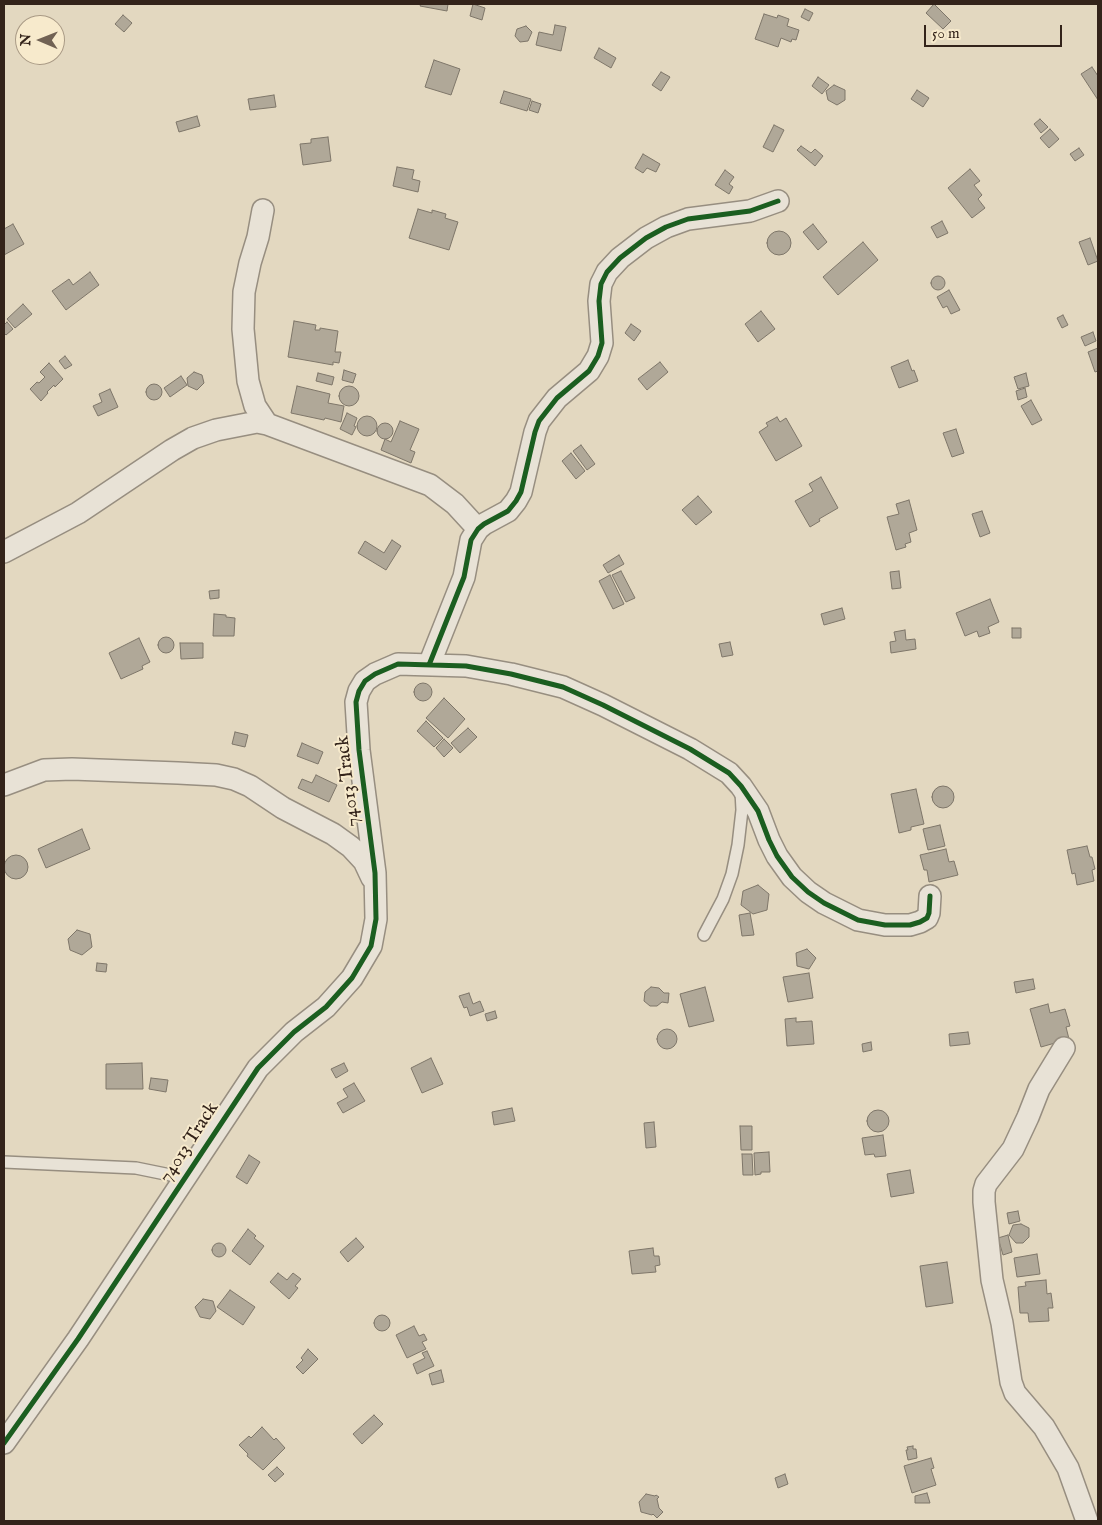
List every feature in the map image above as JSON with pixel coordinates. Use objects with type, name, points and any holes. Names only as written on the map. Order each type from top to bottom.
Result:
[{"type":"street","points":[[429,665],[464,577],[471,540],[478,529],[508,511],[516,501],[521,492],[539,421],[558,398],[589,371],[598,356],[602,344],[599,301],[601,284],[607,272],[620,258],[646,238],[666,227],[688,219],[750,211],[778,201]]},
{"type":"street","points":[[263,210],[244,292],[243,329],[248,381],[255,406],[267,424]]},
{"type":"street","points":[[4,552],[78,513],[193,438],[216,430],[257,422],[267,424],[430,485],[455,504],[478,529]]},
{"type":"street","name":"74013 Track","points":[[4,1443],[84,1331],[231,1106],[258,1068],[294,1032],[326,1007],[352,978],[371,946],[376,919],[375,873],[359,750],[356,702],[359,691],[365,681],[375,674],[398,664],[466,666],[511,674],[563,687],[603,704],[690,749],[729,773],[741,786],[758,811],[777,856],[792,877],[808,892],[824,903],[858,920],[885,925],[910,925],[927,918],[930,896]]},
{"type":"street","points":[[4,785],[44,770],[72,769],[178,772],[216,775],[234,779],[250,786],[283,808],[333,834],[351,847],[364,861],[375,885]]},
{"type":"street","points":[[1064,1048],[1040,1089],[1013,1149],[986,1184],[984,1202],[992,1280],[1002,1323],[1011,1382],[1015,1393],[1044,1427],[1068,1468],[1087,1521]]},
{"type":"lane","points":[[704,935],[723,899],[732,874],[742,810],[741,786]]},
{"type":"lane","points":[[4,1162],[136,1168],[185,1178]]},
{"type":"building","points":[[421,4],[448,4],[447,11],[420,6]]},
{"type":"building","points":[[473,4],[485,8],[482,20],[470,16]]},
{"type":"building","points":[[934,4],[951,21],[943,29],[926,13]]},
{"type":"building","points":[[805,9],[813,13],[809,21],[801,17]]},
{"type":"building","points":[[764,14],[777,18],[778,15],[789,19],[787,26],[799,30],[796,40],[792,39],[791,42],[781,38],[778,47],[755,39]]},
{"type":"building","points":[[123,15],[132,23],[124,32],[115,24]]},
{"type":"building","points":[[555,25],[566,27],[561,51],[536,45],[539,32],[553,35]]},
{"type":"building","points":[[526,26],[532,32],[528,41],[520,42],[515,36],[517,29]]},
{"type":"building","points":[[599,48],[616,58],[611,68],[594,58]]},
{"type":"building","points":[[434,60],[460,69],[451,95],[425,87]]},
{"type":"building","points":[[1092,67],[1098,76],[1098,100],[1081,74]]},
{"type":"building","points":[[661,72],[670,77],[661,91],[652,85]]},
{"type":"building","points":[[818,77],[829,85],[822,94],[812,86]]},
{"type":"building","points":[[834,85],[845,90],[845,100],[837,105],[828,100],[826,91]]},
{"type":"building","points":[[917,90],[929,98],[923,107],[911,99]]},
{"type":"building","points":[[504,91],[531,99],[527,111],[500,103]]},
{"type":"building","points":[[274,95],[276,107],[250,110],[248,99]]},
{"type":"building","points":[[532,101],[541,104],[538,113],[529,110]]},
{"type":"building","points":[[197,116],[200,126],[179,132],[176,122]]},
{"type":"building","points":[[1040,119],[1048,127],[1041,133],[1034,124]]},
{"type":"building","points":[[774,125],[784,130],[773,152],[763,147]]},
{"type":"building","points":[[1050,129],[1059,139],[1049,148],[1040,138]]},
{"type":"building","points":[[328,137],[331,161],[303,165],[300,144],[311,143],[311,139]]},
{"type":"building","points":[[801,146],[811,153],[815,149],[823,156],[815,166],[797,150]]},
{"type":"building","points":[[1079,148],[1084,155],[1075,161],[1070,154]]},
{"type":"building","points":[[643,154],[660,164],[656,172],[647,168],[643,173],[635,168]]},
{"type":"building","points":[[397,167],[414,170],[412,179],[420,181],[418,192],[393,186]]},
{"type":"building","points":[[970,169],[980,181],[974,185],[982,195],[978,199],[985,208],[972,218],[948,188]]},
{"type":"building","points":[[725,170],[734,177],[729,184],[733,187],[729,194],[715,185]]},
{"type":"building","points":[[418,209],[446,214],[445,218],[458,222],[449,250],[409,238]]},
{"type":"building","points":[[942,221],[948,233],[937,238],[931,227]]},
{"type":"building","points":[[13,224],[24,244],[4,255],[4,229]]},
{"type":"building","points":[[813,224],[827,242],[818,250],[803,232]]},
{"type":"building","points":[[779,231],[788,234],[791,243],[788,252],[779,255],[770,252],[767,243],[770,234]]},
{"type":"building","points":[[1090,238],[1098,261],[1088,265],[1079,242]]},
{"type":"building","points":[[863,242],[878,260],[838,295],[823,277]]},
{"type":"building","points":[[90,272],[99,285],[66,310],[52,291],[69,279],[73,285]]},
{"type":"building","points":[[938,276],[943,278],[945,283],[943,288],[938,290],[933,288],[931,283],[933,278]]},
{"type":"building","points":[[949,290],[960,310],[951,314],[947,306],[943,308],[937,297]]},
{"type":"building","points":[[23,304],[32,314],[15,328],[7,319]]},
{"type":"building","points":[[761,311],[775,329],[758,342],[745,324]]},
{"type":"building","points":[[1063,315],[1068,325],[1062,328],[1057,318]]},
{"type":"building","points":[[294,321],[316,325],[315,330],[320,330],[320,328],[338,331],[335,352],[341,352],[339,363],[333,362],[333,365],[288,357]]},
{"type":"building","points":[[7,322],[13,329],[6,335],[4,333],[4,325]]},
{"type":"building","points":[[631,324],[641,331],[634,341],[625,333]]},
{"type":"building","points":[[1093,332],[1096,341],[1085,346],[1081,337]]},
{"type":"building","points":[[1098,348],[1098,371],[1095,372],[1088,352]]},
{"type":"building","points":[[65,356],[72,365],[65,369],[59,361]]},
{"type":"building","points":[[908,360],[918,381],[899,388],[891,367]]},
{"type":"building","points":[[660,362],[668,372],[647,390],[638,379]]},
{"type":"building","points":[[49,363],[63,379],[47,392],[41,401],[30,389],[45,377],[40,372]]},
{"type":"building","points":[[344,370],[356,374],[353,383],[342,380]]},
{"type":"building","points":[[194,372],[202,375],[204,383],[197,390],[188,386],[187,378]]},
{"type":"building","points":[[318,373],[334,377],[332,385],[316,381]]},
{"type":"building","points":[[1026,373],[1029,386],[1018,389],[1014,377]]},
{"type":"building","points":[[181,376],[187,385],[170,397],[164,388]]},
{"type":"building","points":[[154,384],[160,386],[162,392],[160,398],[154,400],[148,398],[146,392],[148,386]]},
{"type":"building","points":[[297,386],[330,394],[328,403],[344,406],[341,422],[291,413]]},
{"type":"building","points":[[349,386],[356,389],[359,396],[356,403],[349,406],[342,403],[339,396],[342,389]]},
{"type":"building","points":[[1025,388],[1027,397],[1018,400],[1016,391]]},
{"type":"building","points":[[110,389],[118,407],[98,416],[93,406],[102,402],[99,394]]},
{"type":"building","points":[[1031,400],[1042,420],[1032,425],[1021,406]]},
{"type":"building","points":[[347,413],[357,418],[354,426],[356,427],[352,435],[340,429]]},
{"type":"building","points":[[367,416],[374,419],[377,426],[374,433],[367,436],[360,433],[357,426],[360,419]]},
{"type":"building","points":[[777,417],[780,422],[786,418],[802,446],[776,461],[759,432],[768,426],[766,423]]},
{"type":"building","points":[[400,421],[419,429],[410,450],[415,452],[411,463],[381,450],[385,439],[391,442]]},
{"type":"building","points":[[385,423],[391,425],[393,431],[391,437],[385,439],[379,437],[377,431],[379,425]]},
{"type":"building","points":[[956,429],[964,453],[952,457],[943,433]]},
{"type":"building","points":[[581,445],[595,464],[587,470],[573,451]]},
{"type":"building","points":[[571,453],[585,471],[576,479],[562,461]]},
{"type":"building","points":[[821,477],[838,508],[819,519],[820,521],[810,527],[795,501],[813,491],[809,484]]},
{"type":"building","points":[[698,496],[712,512],[696,525],[682,510]]},
{"type":"building","points":[[909,500],[917,530],[909,533],[911,542],[905,544],[906,547],[896,550],[887,517],[899,514],[896,504]]},
{"type":"building","points":[[982,511],[990,533],[980,537],[972,514]]},
{"type":"building","points":[[392,540],[401,546],[386,570],[358,553],[365,541],[384,553]]},
{"type":"building","points":[[619,555],[624,564],[608,573],[603,565]]},
{"type":"building","points":[[621,571],[635,598],[626,602],[612,575]]},
{"type":"building","points":[[899,571],[901,588],[892,589],[890,572]]},
{"type":"building","points":[[610,575],[624,604],[613,609],[599,581]]},
{"type":"building","points":[[219,590],[219,598],[210,599],[209,591]]},
{"type":"building","points":[[990,599],[999,622],[988,627],[990,633],[979,637],[977,631],[965,636],[956,613]]},
{"type":"building","points":[[842,608],[845,619],[824,625],[821,614]]},
{"type":"building","points":[[214,614],[235,618],[234,636],[213,636]]},
{"type":"building","points":[[1012,628],[1021,628],[1021,638],[1012,638]]},
{"type":"building","points":[[905,630],[906,640],[915,639],[916,649],[891,653],[890,642],[896,641],[894,632]]},
{"type":"building","points":[[166,637],[172,639],[174,645],[172,651],[166,653],[160,651],[158,645],[160,639]]},
{"type":"building","points":[[139,638],[150,662],[142,666],[143,669],[121,679],[109,653]]},
{"type":"building","points":[[730,642],[733,655],[722,657],[719,644]]},
{"type":"building","points":[[180,643],[203,643],[203,658],[181,659]]},
{"type":"building","points":[[423,683],[429,686],[432,692],[429,698],[423,701],[417,698],[414,692],[417,686]]},
{"type":"building","points":[[444,698],[465,719],[448,738],[426,718]]},
{"type":"building","points":[[426,721],[443,738],[434,747],[417,731]]},
{"type":"building","points":[[468,728],[477,737],[460,753],[451,743]]},
{"type":"building","points":[[235,732],[248,735],[245,747],[232,744]]},
{"type":"building","points":[[444,739],[453,748],[444,757],[436,748]]},
{"type":"building","points":[[302,743],[323,752],[318,764],[297,756]]},
{"type":"building","points":[[316,775],[337,785],[329,802],[298,788],[302,779],[312,783]]},
{"type":"building","points":[[943,786],[951,789],[954,797],[951,805],[943,808],[935,805],[932,797],[935,789]]},
{"type":"building","points":[[916,789],[924,824],[911,827],[911,830],[899,833],[891,794]]},
{"type":"building","points":[[940,825],[945,846],[928,850],[923,829]]},
{"type":"building","points":[[82,829],[90,849],[46,868],[38,849]]},
{"type":"building","points":[[1087,846],[1095,869],[1092,870],[1094,881],[1077,885],[1075,873],[1072,874],[1067,850]]},
{"type":"building","points":[[946,849],[949,862],[954,861],[958,875],[929,882],[927,870],[924,870],[920,855]]},
{"type":"building","points":[[16,855],[25,858],[28,867],[25,876],[16,879],[7,876],[4,867],[7,858]]},
{"type":"building","points":[[758,885],[769,894],[767,910],[753,914],[741,905],[743,891]]},
{"type":"building","points":[[750,913],[754,935],[742,936],[739,915]]},
{"type":"building","points":[[77,930],[90,934],[92,947],[82,955],[70,950],[68,939]]},
{"type":"building","points":[[807,949],[816,958],[809,969],[797,966],[796,953]]},
{"type":"building","points":[[97,963],[107,964],[106,972],[96,971]]},
{"type":"building","points":[[809,973],[813,998],[788,1002],[783,977]]},
{"type":"building","points":[[1033,979],[1035,989],[1016,993],[1014,982]]},
{"type":"building","points":[[651,987],[659,988],[664,993],[669,993],[668,1003],[662,1002],[657,1006],[650,1006],[644,1001],[645,992]]},
{"type":"building","points":[[705,987],[714,1021],[689,1027],[680,994]]},
{"type":"building","points":[[469,993],[473,1004],[480,1001],[484,1011],[470,1016],[467,1007],[464,1008],[459,996]]},
{"type":"building","points":[[1048,1004],[1050,1013],[1065,1009],[1070,1026],[1066,1027],[1069,1039],[1041,1047],[1030,1009]]},
{"type":"building","points":[[495,1011],[497,1018],[487,1021],[485,1014]]},
{"type":"building","points":[[796,1018],[796,1022],[812,1021],[814,1044],[787,1046],[785,1019]]},
{"type":"building","points":[[667,1029],[674,1032],[677,1039],[674,1046],[667,1049],[660,1046],[657,1039],[660,1032]]},
{"type":"building","points":[[968,1032],[970,1044],[950,1046],[949,1034]]},
{"type":"building","points":[[871,1042],[872,1050],[863,1052],[862,1044]]},
{"type":"building","points":[[431,1058],[443,1084],[422,1093],[411,1068]]},
{"type":"building","points":[[142,1063],[143,1089],[106,1089],[106,1064]]},
{"type":"building","points":[[344,1063],[348,1071],[336,1078],[331,1069]]},
{"type":"building","points":[[151,1078],[168,1080],[166,1092],[149,1089]]},
{"type":"building","points":[[354,1083],[365,1101],[343,1113],[337,1103],[348,1097],[343,1089]]},
{"type":"building","points":[[512,1108],[515,1121],[494,1125],[492,1112]]},
{"type":"building","points":[[878,1110],[886,1113],[889,1121],[886,1129],[878,1132],[870,1129],[867,1121],[870,1113]]},
{"type":"building","points":[[654,1122],[656,1147],[646,1148],[644,1123]]},
{"type":"building","points":[[740,1126],[752,1126],[752,1150],[741,1150]]},
{"type":"building","points":[[883,1135],[886,1156],[875,1157],[874,1154],[865,1155],[862,1138]]},
{"type":"building","points":[[769,1152],[770,1172],[761,1172],[761,1174],[755,1175],[754,1153]]},
{"type":"building","points":[[742,1154],[752,1154],[753,1175],[743,1175]]},
{"type":"building","points":[[249,1155],[260,1162],[247,1184],[236,1177]]},
{"type":"building","points":[[910,1170],[914,1193],[891,1197],[887,1174]]},
{"type":"building","points":[[1018,1211],[1020,1221],[1009,1224],[1007,1213]]},
{"type":"building","points":[[1021,1224],[1029,1228],[1029,1237],[1023,1243],[1016,1243],[1009,1235],[1013,1225]]},
{"type":"building","points":[[248,1229],[256,1236],[254,1238],[264,1246],[250,1265],[232,1251]]},
{"type":"building","points":[[1008,1235],[1012,1252],[1003,1255],[998,1238]]},
{"type":"building","points":[[356,1238],[364,1247],[348,1262],[340,1252]]},
{"type":"building","points":[[219,1243],[224,1245],[226,1250],[224,1255],[219,1257],[214,1255],[212,1250],[214,1245]]},
{"type":"building","points":[[653,1248],[654,1256],[659,1256],[660,1265],[655,1266],[656,1272],[632,1274],[629,1251]]},
{"type":"building","points":[[1037,1254],[1040,1274],[1017,1277],[1014,1258]]},
{"type":"building","points":[[947,1262],[953,1303],[926,1307],[920,1266]]},
{"type":"building","points":[[278,1273],[287,1280],[293,1273],[301,1279],[295,1286],[298,1288],[289,1299],[270,1282]]},
{"type":"building","points":[[1046,1280],[1047,1294],[1051,1293],[1053,1308],[1048,1308],[1049,1321],[1029,1322],[1028,1313],[1020,1313],[1018,1287],[1026,1286],[1025,1282]]},
{"type":"building","points":[[230,1290],[255,1307],[243,1325],[217,1307]]},
{"type":"building","points":[[203,1299],[213,1301],[216,1311],[210,1319],[200,1317],[195,1307]]},
{"type":"building","points":[[379,1315],[385,1315],[390,1320],[388,1329],[379,1331],[374,1326],[374,1320]]},
{"type":"building","points":[[414,1326],[419,1336],[424,1334],[427,1340],[422,1342],[426,1349],[407,1358],[396,1335]]},
{"type":"building","points":[[308,1349],[318,1359],[303,1374],[296,1367],[303,1360],[301,1358]]},
{"type":"building","points":[[427,1351],[434,1366],[417,1374],[413,1364],[425,1358],[422,1353]]},
{"type":"building","points":[[441,1370],[444,1382],[432,1385],[429,1374]]},
{"type":"building","points":[[374,1415],[383,1424],[362,1444],[353,1434]]},
{"type":"building","points":[[262,1427],[274,1440],[276,1438],[285,1448],[263,1470],[247,1456],[248,1454],[239,1445],[249,1436],[251,1438]]},
{"type":"building","points":[[913,1446],[913,1449],[916,1449],[917,1458],[908,1460],[907,1447]]},
{"type":"building","points":[[931,1458],[934,1468],[931,1469],[936,1485],[912,1493],[904,1466]]},
{"type":"building","points":[[277,1467],[284,1474],[275,1482],[268,1475]]},
{"type":"building","points":[[785,1474],[788,1484],[778,1488],[775,1478]]},
{"type":"building","points":[[927,1493],[930,1503],[915,1503],[915,1496]]},
{"type":"building","points":[[646,1494],[659,1497],[657,1499],[659,1508],[663,1512],[657,1518],[653,1514],[641,1512],[639,1502]]},
{"type":"cycle path","points":[[429,665],[464,577],[471,540],[478,529],[508,511],[516,501],[521,492],[539,421],[557,398],[589,371],[598,356],[602,343],[599,301],[601,284],[607,272],[620,258],[646,238],[666,227],[688,219],[750,211],[778,201]]},
{"type":"cycle path","points":[[4,1443],[78,1339],[258,1068],[294,1032],[326,1007],[352,978],[371,946],[376,919],[375,873],[359,750],[356,702],[359,691],[365,681],[375,674],[398,664],[466,666],[511,674],[563,687],[690,749],[729,773],[741,786],[758,811],[777,856],[792,877],[808,892],[824,903],[858,920],[885,925],[910,925],[927,918],[930,896]]}]
